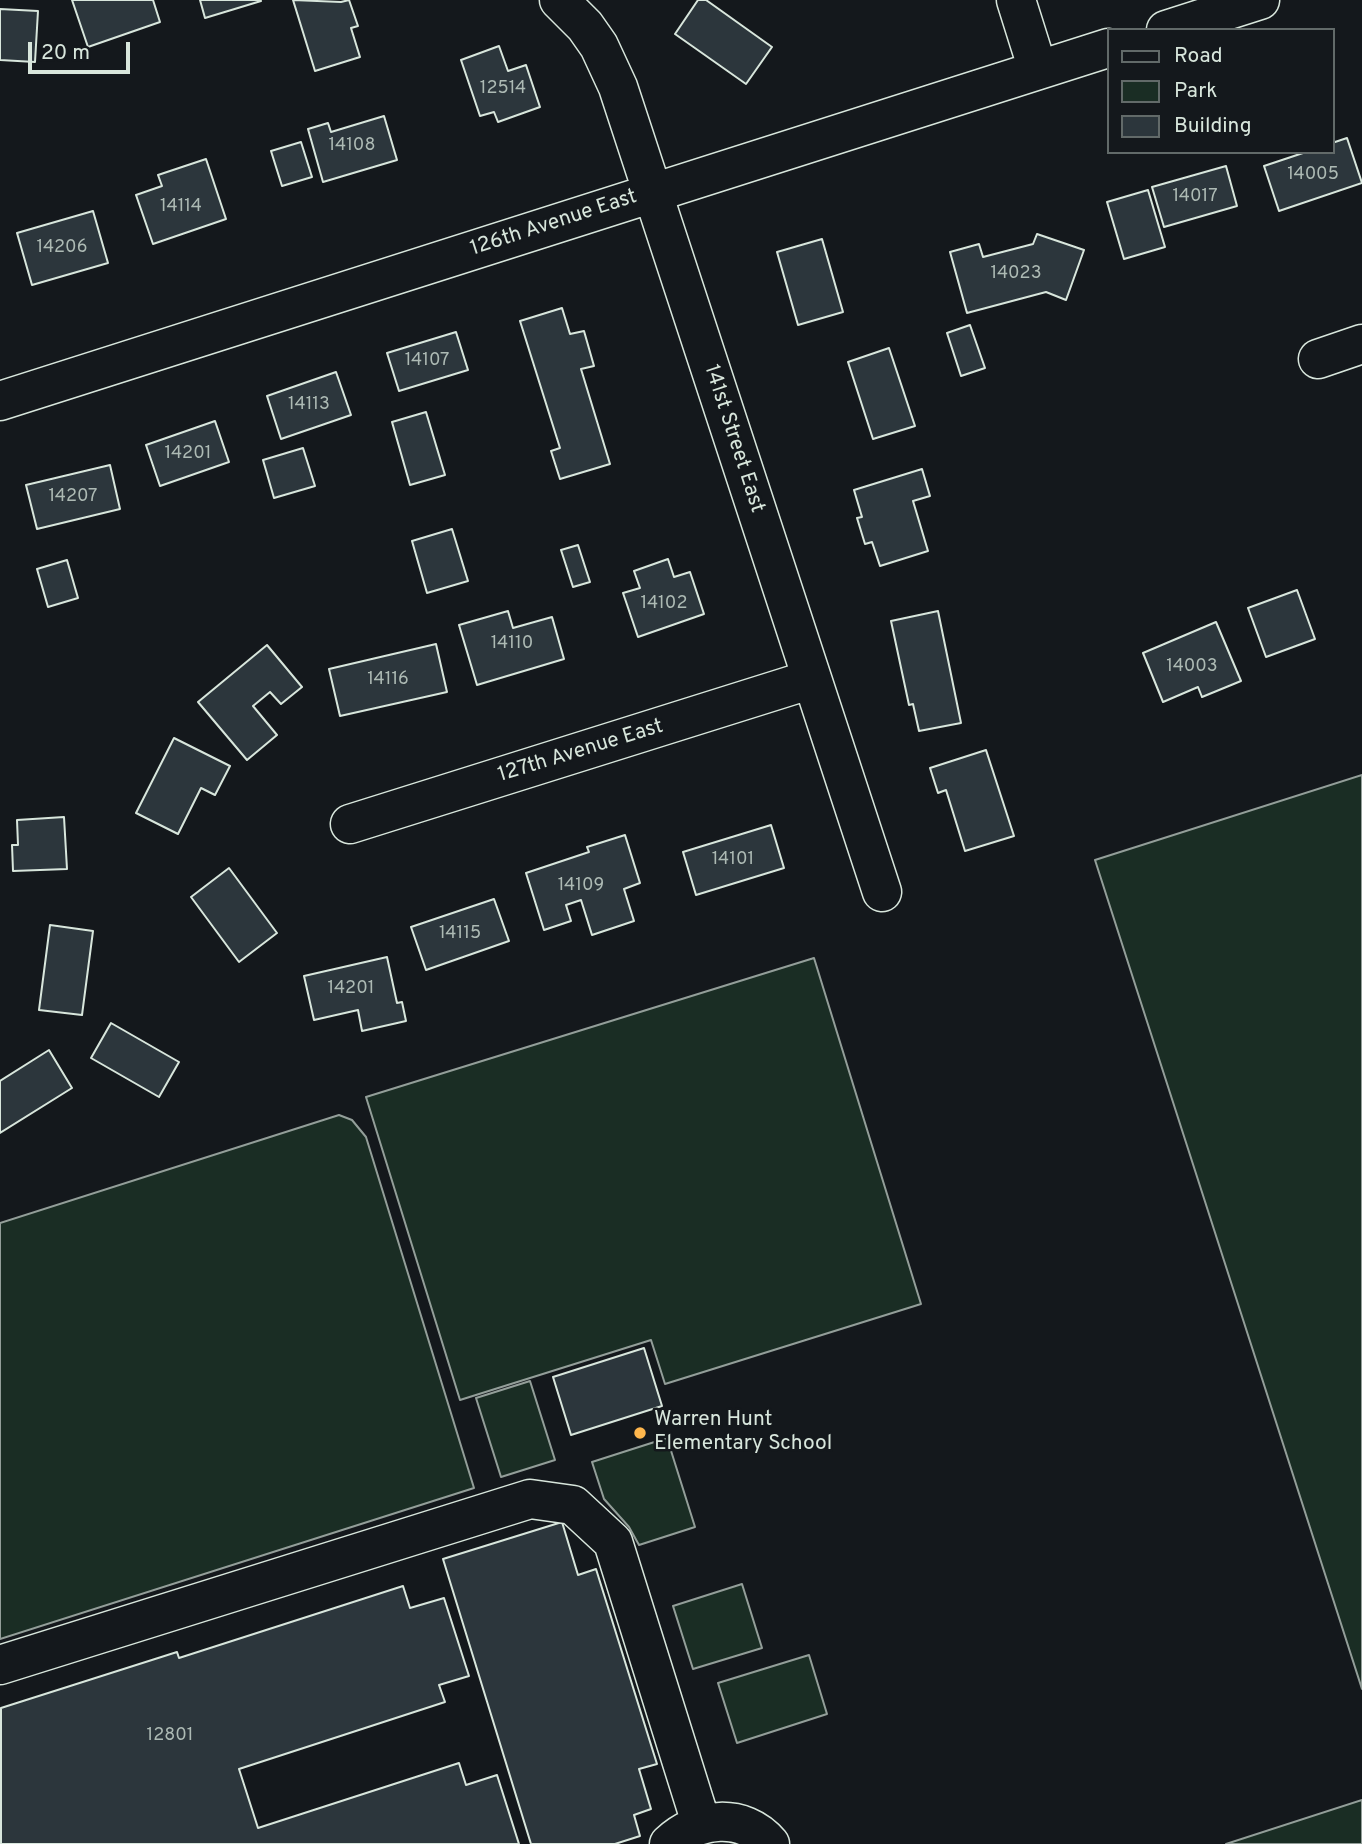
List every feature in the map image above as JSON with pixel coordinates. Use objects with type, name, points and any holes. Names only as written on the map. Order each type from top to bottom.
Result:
[{"type":"street","name":"141st Street East","points":[[559,0],[585,26],[599,46],[618,87],[883,892]]},
{"type":"street","points":[[1016,0],[1038,70]]},
{"type":"street","points":[[1172,28],[1260,0]]},
{"type":"street","name":"126th Avenue East","points":[[0,401],[1106,49]]},
{"type":"street","points":[[1318,359],[1362,344]]},
{"type":"street","name":"127th Avenue East","points":[[351,824],[812,679]]},
{"type":"street","points":[[0,1665],[530,1499],[573,1505],[613,1542],[701,1823]]},
{"type":"street","points":[[669,1844],[681,1833],[701,1823],[723,1821],[745,1826],[765,1837],[770,1844]]},
{"type":"green space","points":[[1362,775],[1362,1689],[1095,860]]},
{"type":"green space","points":[[814,958],[921,1304],[665,1384],[651,1340],[460,1400],[366,1097]]},
{"type":"green space","points":[[339,1115],[352,1120],[366,1137],[474,1488],[0,1639],[0,1223]]},
{"type":"green space","points":[[530,1381],[555,1460],[501,1477],[476,1398]]},
{"type":"green space","points":[[667,1438],[695,1527],[639,1545],[629,1527],[604,1499],[592,1462]]},
{"type":"green space","points":[[742,1584],[762,1648],[693,1669],[673,1606]]},
{"type":"green space","points":[[809,1655],[827,1714],[737,1743],[718,1683]]},
{"type":"green space","points":[[1362,1800],[1362,1844],[1226,1844]]},
{"type":"building","points":[[72,0],[153,0],[160,22],[88,47]]},
{"type":"building","points":[[200,0],[260,0],[261,1],[205,18]]},
{"type":"building","points":[[293,0],[349,0],[358,26],[351,28],[360,57],[315,71]]},
{"type":"building","points":[[698,0],[706,0],[772,47],[746,84],[675,34]]},
{"type":"building","points":[[0,9],[38,11],[35,62],[0,60]]},
{"type":"building","points":[[499,46],[508,71],[526,65],[540,107],[498,122],[494,112],[480,116],[461,60]]},
{"type":"building","points":[[384,116],[397,160],[323,182],[308,129],[328,123],[331,132]]},
{"type":"building","points":[[1347,138],[1362,183],[1279,211],[1264,166],[1300,154],[1334,154],[1334,142]]},
{"type":"building","points":[[301,142],[312,177],[282,186],[271,151]]},
{"type":"building","points":[[206,159],[226,219],[153,244],[136,195],[162,186],[158,175]]},
{"type":"building","points":[[1226,166],[1237,206],[1164,227],[1152,187]]},
{"type":"building","points":[[1148,190],[1165,247],[1124,259],[1107,202]]},
{"type":"building","points":[[93,211],[108,263],[32,285],[17,233]]},
{"type":"building","points":[[1037,234],[1084,250],[1066,300],[1046,292],[967,313],[950,252],[979,244],[983,257],[1033,244]]},
{"type":"building","points":[[822,239],[843,312],[798,325],[777,252]]},
{"type":"building","points":[[562,308],[570,334],[584,331],[594,366],[581,369],[610,464],[560,479],[551,451],[560,448],[520,321]]},
{"type":"building","points":[[970,325],[985,368],[961,376],[947,333]]},
{"type":"building","points":[[456,332],[468,370],[399,391],[387,353]]},
{"type":"building","points":[[889,348],[915,426],[873,439],[848,362]]},
{"type":"building","points":[[336,372],[351,415],[281,439],[267,396]]},
{"type":"building","points":[[426,412],[445,475],[410,485],[392,422]]},
{"type":"building","points":[[215,421],[229,462],[160,486],[146,445]]},
{"type":"building","points":[[303,448],[315,486],[274,498],[263,460]]},
{"type":"building","points":[[110,465],[120,509],[37,529],[26,485]]},
{"type":"building","points":[[922,469],[930,496],[913,501],[928,551],[880,566],[872,542],[865,544],[857,518],[862,517],[854,490]]},
{"type":"building","points":[[452,529],[468,581],[427,593],[412,541]]},
{"type":"building","points":[[578,545],[590,582],[573,587],[561,550]]},
{"type":"building","points":[[668,559],[674,577],[690,572],[704,614],[638,637],[623,593],[640,588],[634,571]]},
{"type":"building","points":[[67,560],[78,598],[48,607],[37,569]]},
{"type":"building","points":[[1297,590],[1315,639],[1266,657],[1248,608]]},
{"type":"building","points":[[508,611],[513,628],[552,617],[564,659],[477,685],[459,625]]},
{"type":"building","points":[[938,611],[961,723],[919,731],[913,704],[909,705],[891,621]]},
{"type":"building","points":[[1216,622],[1241,681],[1202,697],[1198,687],[1163,702],[1143,653]]},
{"type":"building","points":[[436,644],[447,692],[340,716],[329,669]]},
{"type":"building","points":[[267,645],[302,687],[281,704],[270,692],[253,706],[277,735],[247,760],[198,702]]},
{"type":"building","points":[[174,738],[230,766],[215,795],[201,788],[178,834],[136,813]]},
{"type":"building","points":[[986,750],[1014,836],[965,851],[946,790],[938,793],[930,768]]},
{"type":"building","points":[[64,817],[67,869],[13,871],[12,845],[18,845],[17,820]]},
{"type":"building","points":[[771,825],[784,868],[696,895],[683,852]]},
{"type":"building","points":[[625,835],[640,883],[624,889],[634,921],[592,935],[581,900],[566,905],[571,921],[544,930],[526,873],[589,852],[587,847]]},
{"type":"building","points":[[229,868],[277,933],[239,962],[191,897]]},
{"type":"building","points":[[494,899],[509,941],[426,970],[411,927]]},
{"type":"building","points":[[50,925],[93,931],[82,1015],[39,1010]]},
{"type":"building","points":[[387,957],[397,1003],[402,1002],[406,1021],[362,1031],[358,1010],[314,1020],[304,976]]},
{"type":"building","points":[[111,1023],[179,1062],[159,1097],[91,1058]]},
{"type":"building","points":[[49,1050],[72,1088],[0,1133],[0,1081]]},
{"type":"building","points":[[644,1348],[662,1406],[571,1435],[553,1377]]},
{"type":"building","points":[[562,1522],[578,1575],[596,1569],[657,1764],[639,1769],[651,1809],[634,1815],[640,1836],[615,1844],[531,1844],[443,1559]]},
{"type":"building","points":[[403,1586],[410,1608],[444,1598],[469,1676],[439,1685],[445,1702],[239,1769],[258,1828],[459,1763],[466,1785],[497,1775],[519,1844],[1,1844],[1,1708],[177,1652],[179,1658]]},
{"type":"place","name":"Warren Hunt Elementary School","points":[[640,1433]]}]
